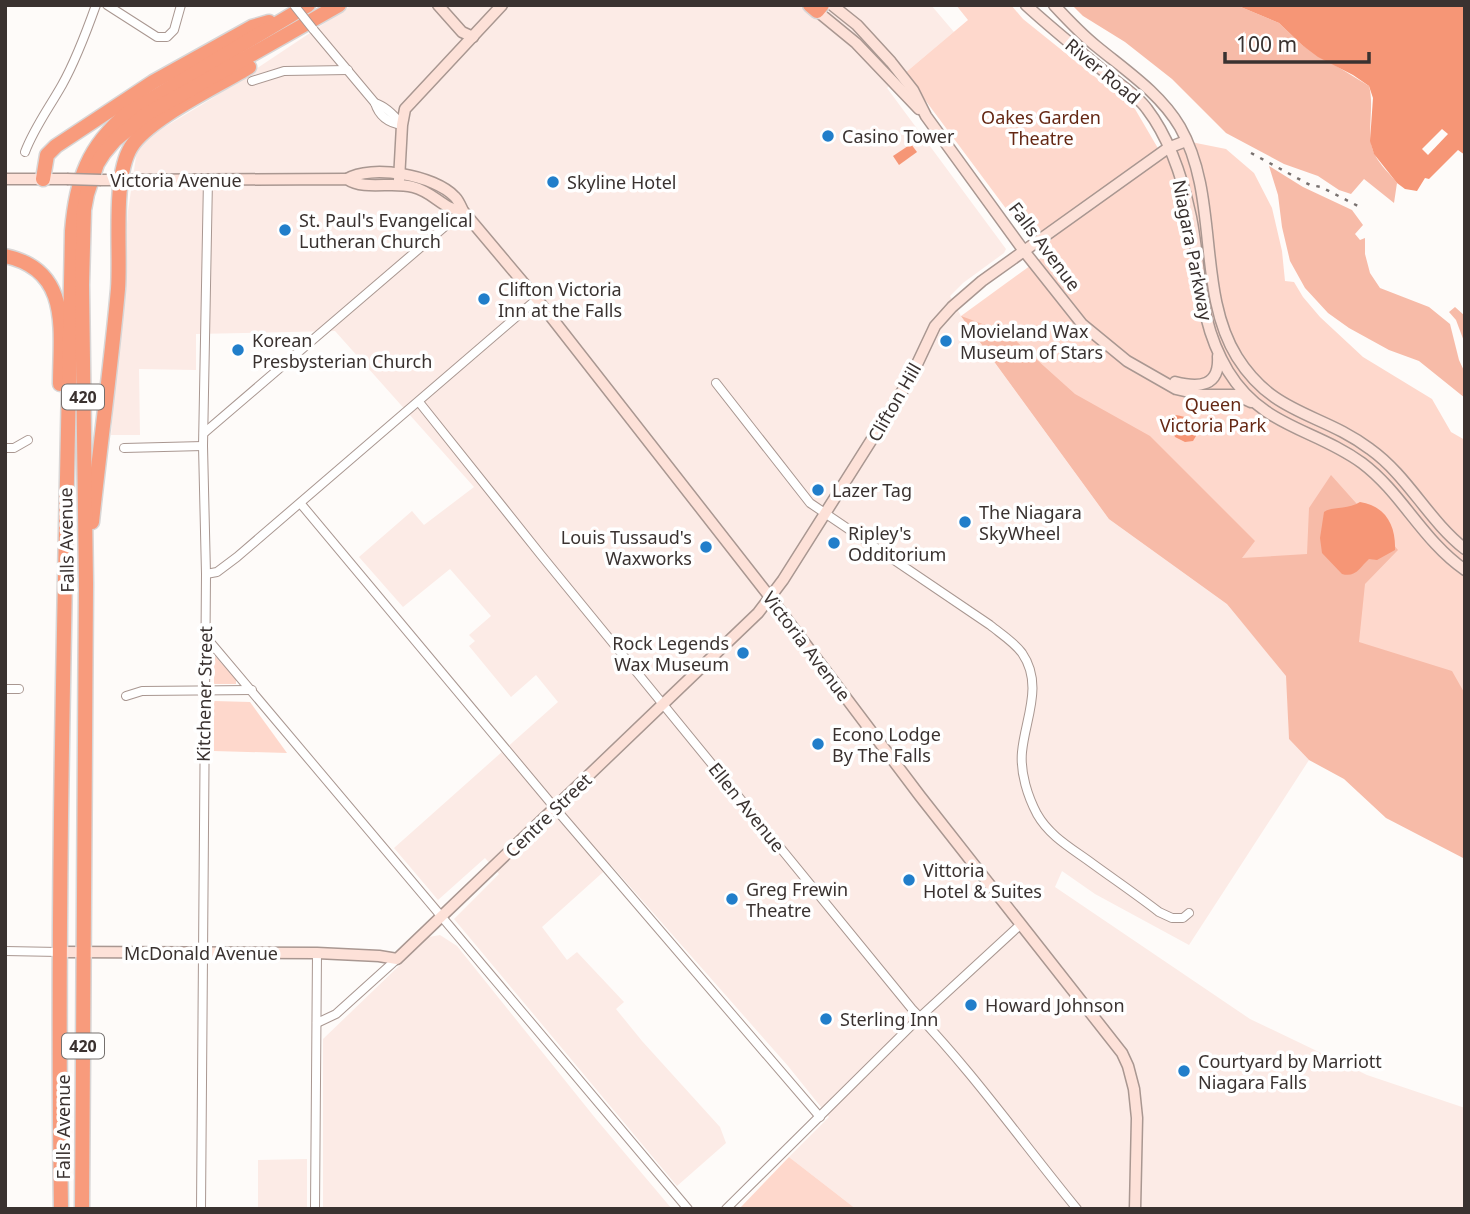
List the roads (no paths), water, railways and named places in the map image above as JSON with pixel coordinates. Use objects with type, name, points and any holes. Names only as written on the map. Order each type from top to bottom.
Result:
[{"type":"highway","name":"Falls Avenue","points":[[61,1209],[61,716],[72,232],[76,196],[87,162],[105,134],[128,113],[292,11],[309,5]]},
{"type":"highway","name":"Falls Avenue","points":[[82,1209],[86,584],[82,285],[84,210],[97,164],[115,140],[145,115],[339,5]]},
{"type":"highway","points":[[43,179],[47,155],[99,116],[153,82],[252,27],[292,11]]},
{"type":"highway","points":[[86,584],[118,287],[124,161],[140,135],[155,123],[279,50],[296,30]]},
{"type":"highway","points":[[5,256],[28,262],[40,270],[53,289],[60,306],[60,428],[68,472]]},
{"type":"main road","points":[[438,5],[462,32],[472,37]]},
{"type":"main road","points":[[399,179],[405,109],[502,5]]},
{"type":"main road","name":"Falls Avenue","points":[[832,5],[857,25],[891,62],[913,90],[926,116]]},
{"type":"main road","name":"River Road","points":[[1026,5],[1139,101],[1151,116],[1168,148]]},
{"type":"main road","name":"River Road","points":[[1054,5],[1092,43],[1160,101],[1179,126],[1186,141]]},
{"type":"main road","name":"Falls Avenue","points":[[816,7],[856,43],[926,116],[1024,251],[1082,324],[1117,354],[1177,388],[1194,394],[1242,397],[1270,415]]},
{"type":"main road","name":"Clifton Hill","points":[[770,597],[910,379],[935,326],[969,291],[1168,148],[1186,141]]},
{"type":"main road","name":"Niagara Parkway","points":[[1186,141],[1203,201],[1221,322],[1230,345],[1244,368],[1265,391],[1281,403],[1343,432],[1378,455],[1440,527],[1465,549]]},
{"type":"main road","name":"Niagara Parkway","points":[[1168,148],[1179,173],[1191,216],[1200,290],[1209,328],[1218,351],[1237,383],[1270,415],[1341,450],[1363,464],[1381,481],[1429,539],[1465,570]]},
{"type":"main road","name":"Victoria Avenue","points":[[5,179],[346,179],[355,174],[399,179],[416,176],[440,186],[456,197],[463,211],[537,299],[770,597],[1020,925],[1122,1053],[1134,1089],[1138,1138],[1135,1209]]},
{"type":"main road","name":"Falls Avenue","points":[[1155,377],[1194,385],[1208,383],[1218,372],[1218,351]]},
{"type":"main road","name":"Centre Street","points":[[397,958],[664,704],[758,613],[770,597]]},
{"type":"main road","name":"McDonald Avenue","points":[[59,952],[317,953],[397,958]]},
{"type":"street","points":[[25,152],[29,140],[83,43],[96,5]]},
{"type":"street","points":[[107,5],[156,37],[167,37],[174,30],[181,5]]},
{"type":"street","points":[[292,11],[313,29],[348,70],[375,103],[377,111],[393,124],[402,125]]},
{"type":"street","points":[[252,82],[284,71],[348,70]]},
{"type":"street","name":"Kitchener Street","points":[[201,1209],[206,574],[203,446],[208,179]]},
{"type":"street","points":[[204,433],[463,211]]},
{"type":"street","points":[[206,574],[217,572],[237,557],[537,299]]},
{"type":"street","points":[[716,383],[810,503],[990,625],[1016,647],[1030,669],[1033,688],[1022,764],[1028,794],[1038,816],[1052,834],[1159,912],[1172,918],[1182,918],[1189,913]]},
{"type":"street","name":"Ellen Avenue","points":[[419,402],[920,1017],[954,1054],[1077,1209]]},
{"type":"street","points":[[5,448],[14,448],[29,440]]},
{"type":"street","points":[[124,448],[203,446]]},
{"type":"street","points":[[301,503],[555,808],[820,1117]]},
{"type":"street","points":[[205,636],[688,1209]]},
{"type":"street","points":[[5,689],[19,689]]},
{"type":"street","points":[[126,696],[142,691],[252,690]]},
{"type":"street","points":[[726,1209],[920,1017],[1020,925]]},
{"type":"street","name":"McDonald Avenue","points":[[5,951],[59,952]]},
{"type":"street","points":[[315,1209],[317,953]]},
{"type":"street","name":"Centre Street","points":[[317,1023],[336,1014],[397,958]]},
{"type":"railway","points":[[1251,153],[1310,185],[1321,187],[1358,206]]},
{"type":"place","name":"Casino Tower","points":[[828,136]]},
{"type":"place","name":"Skyline Hotel","points":[[553,182]]},
{"type":"place","name":"St. Paul's Evangelical Lutheran Church","points":[[285,230]]},
{"type":"place","name":"Clifton Victoria Inn at the Falls","points":[[484,299]]},
{"type":"place","name":"Movieland Wax Museum of Stars","points":[[946,341]]},
{"type":"place","name":"Korean Presbysterian Church","points":[[238,350]]},
{"type":"place","name":"Lazer Tag","points":[[818,490]]},
{"type":"place","name":"The Niagara SkyWheel","points":[[965,522]]},
{"type":"place","name":"Ripley's Odditorium","points":[[834,543]]},
{"type":"place","name":"Louis Tussaud's Waxworks","points":[[706,547]]},
{"type":"place","name":"Rock Legends Wax Museum","points":[[743,653]]},
{"type":"place","name":"Econo Lodge By The Falls","points":[[818,744]]},
{"type":"place","name":"Vittoria Hotel & Suites","points":[[909,880]]},
{"type":"place","name":"Greg Frewin Theatre","points":[[732,899]]},
{"type":"place","name":"Howard Johnson","points":[[971,1005]]},
{"type":"place","name":"Sterling Inn","points":[[826,1019]]},
{"type":"place","name":"Courtyard by Marriott Niagara Falls","points":[[1184,1071]]},
{"type":"park label","name":"Oakes Garden Theatre","points":[[1041,127]]},
{"type":"park label","name":"Queen Victoria Park","points":[[1213,414]]}]
